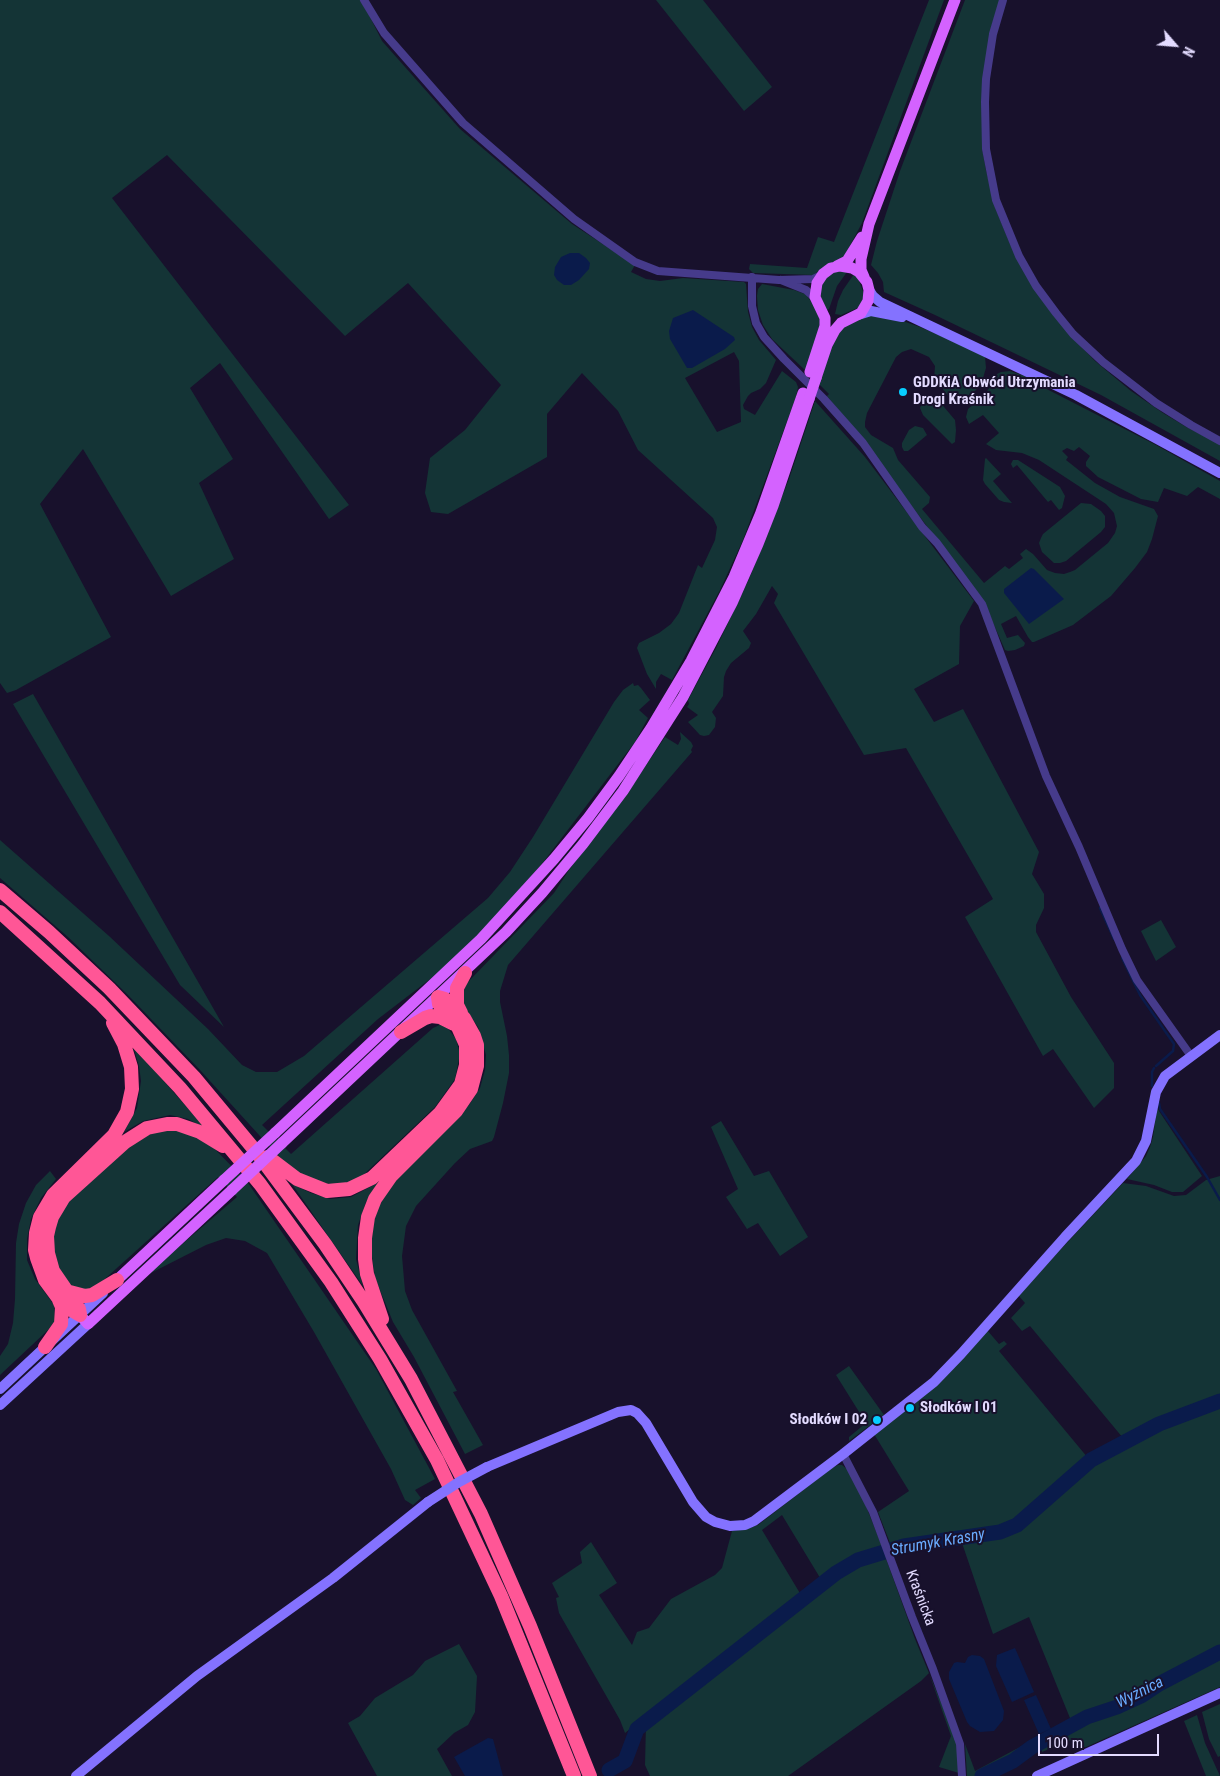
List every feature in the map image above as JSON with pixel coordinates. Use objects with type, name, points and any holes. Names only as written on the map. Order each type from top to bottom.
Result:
[{"type":"highway","points":[[0,890],[49,932],[109,988],[194,1077],[239,1131],[325,1244],[415,1385],[454,1460],[499,1552],[590,1776]]},
{"type":"highway","points":[[0,912],[100,1003],[180,1088],[241,1159],[331,1282],[380,1359],[432,1452],[467,1521],[501,1596],[574,1776]]},
{"type":"highway","points":[[239,1131],[279,1167],[311,1185],[338,1191],[360,1185],[372,1178],[448,1104],[461,1084],[467,1056],[456,997],[457,988],[465,973]]},
{"type":"highway","points":[[391,1346],[367,1274],[364,1248],[366,1227],[373,1204],[391,1176],[456,1110],[471,1089],[477,1066],[477,1044],[474,1036],[439,1004],[434,993]]},
{"type":"highway","points":[[84,1319],[79,1309],[45,1280],[35,1250],[36,1233],[40,1217],[53,1194],[114,1135],[127,1112],[132,1089],[131,1067],[118,1032],[100,1003]]},
{"type":"highway","points":[[401,1032],[424,1018],[431,1016],[460,1022]]},
{"type":"highway","points":[[45,1346],[61,1324],[62,1295],[48,1253],[47,1236],[52,1217],[64,1197],[125,1142],[147,1128],[167,1124],[189,1127],[211,1137],[241,1159]]},
{"type":"highway","points":[[62,1295],[92,1295],[117,1280]]},
{"type":"main road","points":[[813,375],[838,326],[853,317],[867,304],[869,290],[861,270],[861,258],[869,224],[955,0]]},
{"type":"main road","points":[[84,1319],[232,1190],[401,1032],[588,818],[651,728],[691,661],[734,577],[760,515],[813,375],[825,326],[825,318],[819,305],[816,286],[823,274],[850,257],[869,224]]},
{"type":"main road","points":[[837,266],[852,268],[864,277]]},
{"type":"main road","points":[[819,305],[827,315],[834,319],[853,317]]},
{"type":"main road","points":[[117,1280],[275,1133],[434,993],[465,973],[519,918],[583,844],[623,791],[675,711],[729,610],[758,544],[791,455],[806,396]]},
{"type":"street","points":[[364,0],[384,33],[463,123],[574,220],[642,266],[658,271],[779,280],[813,279],[823,274]]},
{"type":"street","points":[[1003,0],[993,34],[986,79],[986,149],[996,200],[1019,256],[1036,286],[1056,313],[1073,334],[1097,357],[1156,403],[1220,441]]},
{"type":"street","points":[[752,277],[752,306],[756,324],[764,337],[824,399],[863,443],[922,527],[937,543],[982,604],[1046,776],[1079,847],[1122,949],[1137,980],[1191,1056]]},
{"type":"street","points":[[779,280],[806,290],[812,294],[819,305]]},
{"type":"street","points":[[869,290],[876,300],[1076,395],[1220,473]]},
{"type":"street","points":[[853,317],[871,311],[917,320]]},
{"type":"street","points":[[76,1776],[197,1676],[333,1578],[428,1502],[487,1467],[618,1412],[631,1410],[646,1423],[693,1502],[700,1511],[715,1522],[736,1526],[754,1521],[771,1510],[934,1382],[1132,1165],[1146,1141],[1153,1100],[1158,1087],[1170,1072],[1220,1035]]},
{"type":"street","points":[[0,1405],[84,1319],[117,1280]]},
{"type":"street","points":[[0,1389],[45,1346],[84,1319]]},
{"type":"street","name":"Kraśnicka","points":[[842,1454],[873,1512],[912,1617],[934,1669],[960,1744],[962,1776]]},
{"type":"street","points":[[1037,1776],[1220,1693]]},
{"type":"green space","points":[[0,0],[360,0],[382,41],[460,129],[572,224],[635,265],[631,272],[646,279],[660,281],[683,278],[744,282],[746,284],[748,312],[752,327],[759,340],[776,360],[766,383],[748,396],[743,405],[744,409],[755,415],[782,371],[796,382],[798,387],[796,397],[743,540],[720,590],[672,680],[661,674],[656,682],[656,689],[647,674],[637,648],[639,643],[659,633],[671,624],[679,613],[698,565],[702,568],[715,540],[717,527],[713,518],[638,450],[618,411],[582,373],[547,414],[547,457],[448,514],[431,512],[425,493],[430,458],[465,430],[501,385],[408,283],[345,336],[167,155],[112,198],[349,505],[329,519],[220,363],[190,388],[233,459],[199,483],[234,559],[171,596],[83,449],[40,504],[111,637],[16,690],[7,693],[0,683]],"holes":[[[734,352],[739,361],[741,422],[717,432],[685,378]]]},
{"type":"green space","points":[[656,0],[703,0],[772,87],[744,111]]},
{"type":"green space","points":[[929,0],[944,0],[862,223],[845,255],[841,260],[828,265],[813,275],[753,273],[749,269],[750,264],[807,268],[818,237],[834,242]]},
{"type":"green space","points":[[965,0],[1000,0],[992,25],[982,148],[996,210],[1010,244],[1025,272],[1045,304],[1070,335],[1095,361],[1131,391],[1163,413],[1220,444],[1220,461],[1101,395],[884,292],[883,282],[871,265],[877,241],[900,171]]},
{"type":"green space","points":[[836,271],[847,272],[837,286],[827,310],[821,301],[820,288],[824,279]]},
{"type":"green space","points":[[854,274],[857,275],[865,297],[860,307],[841,315],[835,314],[843,290]]},
{"type":"green space","points":[[762,284],[794,290],[805,294],[812,302],[821,320],[806,371],[772,339],[763,325],[758,310],[757,296],[758,289]]},
{"type":"green space","points":[[873,315],[900,320],[920,327],[985,357],[986,368],[976,390],[967,398],[965,396],[961,399],[953,399],[948,396],[937,381],[934,381],[935,366],[929,357],[911,349],[902,352],[896,357],[867,413],[865,422],[865,427],[871,435],[893,448],[898,460],[930,497],[929,503],[922,509],[984,583],[1005,566],[1009,569],[1023,558],[1020,554],[1026,549],[1047,570],[1064,574],[1075,570],[1108,543],[1115,533],[1117,526],[1114,513],[1106,504],[1039,460],[1022,453],[996,450],[986,444],[999,433],[983,415],[969,424],[966,417],[968,409],[986,393],[997,374],[1001,372],[1010,371],[1030,378],[1031,381],[1156,445],[1220,481],[1220,499],[1198,487],[1187,496],[1164,488],[1158,502],[1141,499],[1098,477],[1086,466],[1090,456],[1079,447],[1074,451],[1067,448],[1062,451],[1068,457],[1066,460],[1095,483],[1120,497],[1154,509],[1158,516],[1152,539],[1147,552],[1111,596],[1073,625],[1032,642],[1016,616],[1001,624],[1007,638],[1018,635],[1025,643],[1024,646],[1015,650],[1005,650],[990,616],[944,549],[827,396],[829,394],[819,384],[829,352],[842,327],[864,316]]},
{"type":"green space","points":[[929,398],[939,401],[955,420],[955,442],[952,444],[923,415],[920,408],[922,403]]},
{"type":"green space","points":[[815,401],[865,457],[974,601],[960,626],[959,664],[914,689],[934,722],[963,709],[1039,852],[1032,874],[1044,894],[1044,908],[1036,925],[1036,932],[1071,997],[1114,1063],[1114,1088],[1094,1108],[1053,1049],[1043,1056],[965,917],[993,899],[906,748],[864,755],[774,603],[778,594],[772,586],[756,614],[743,631],[751,643],[749,648],[731,663],[726,671],[723,696],[712,712],[716,718],[715,727],[709,735],[704,736],[700,735],[688,722],[698,715],[687,707],[689,704],[688,700],[716,648],[749,579],[789,479]]},
{"type":"green space","points":[[915,426],[923,428],[927,435],[908,451],[904,451],[902,443],[909,430]]},
{"type":"green space","points":[[986,458],[1001,474],[993,481],[1012,503],[999,500],[985,484],[983,480]]},
{"type":"green space","points":[[1013,460],[1018,460],[1060,487],[1065,496],[1062,508],[1059,510],[1051,500],[1048,502],[1017,465],[1013,468],[1011,464]]},
{"type":"green space","points":[[1081,503],[1091,504],[1101,511],[1105,516],[1105,527],[1066,561],[1054,563],[1042,552],[1039,543],[1041,538],[1043,534]]},
{"type":"green space","points":[[633,683],[634,686],[638,685],[641,688],[650,700],[639,710],[648,718],[635,742],[541,865],[459,957],[378,1019],[262,1125],[291,1154],[433,1028],[444,1023],[456,1039],[460,1054],[455,1079],[435,1107],[358,1180],[339,1185],[315,1182],[289,1168],[200,1070],[127,994],[68,937],[0,878],[0,840],[109,936],[208,1029],[242,1065],[256,1072],[277,1072],[304,1056],[488,898],[510,872],[533,837],[614,702],[623,690]]},
{"type":"green space","points":[[33,694],[224,1027],[180,985],[13,704]]},
{"type":"green space","points":[[680,732],[691,742],[693,746],[692,752],[508,965],[500,991],[500,1002],[507,1036],[509,1073],[494,1137],[492,1141],[470,1149],[455,1163],[416,1206],[406,1226],[402,1256],[405,1291],[412,1310],[457,1391],[453,1392],[483,1445],[465,1454],[414,1357],[393,1322],[375,1278],[371,1250],[373,1223],[387,1191],[469,1105],[480,1088],[485,1070],[486,1055],[478,1027],[464,1007],[463,992],[467,983],[554,893],[628,792],[665,737],[678,745],[681,739]]},
{"type":"green space","points":[[1161,920],[1176,947],[1156,961],[1141,931]]},
{"type":"green space","points":[[133,1046],[206,1129],[188,1119],[170,1115],[143,1121],[124,1132],[137,1108],[141,1081]]},
{"type":"green space","points":[[1157,1108],[1202,1176],[1183,1192],[1172,1192],[1154,1185],[1127,1179],[1146,1156],[1150,1147]]},
{"type":"green space","points":[[721,1121],[754,1176],[769,1171],[808,1237],[780,1256],[758,1223],[747,1229],[726,1197],[738,1189],[711,1127]]},
{"type":"green space","points":[[168,1130],[183,1131],[209,1143],[248,1183],[376,1369],[435,1479],[415,1490],[421,1498],[413,1505],[405,1500],[391,1469],[267,1253],[245,1241],[226,1238],[206,1245],[145,1276],[237,1197],[218,1177],[97,1286],[85,1291],[75,1289],[66,1282],[53,1257],[53,1231],[58,1215],[70,1199],[92,1177],[146,1133]]},
{"type":"green space","points":[[50,1171],[56,1179],[41,1198],[31,1219],[27,1239],[27,1260],[35,1279],[54,1305],[55,1321],[48,1330],[0,1375],[0,1356],[8,1344],[13,1323],[16,1243],[19,1224],[26,1203],[36,1185]]},
{"type":"green space","points":[[1220,1176],[1220,1399],[1157,1421],[1123,1438],[1030,1326],[1022,1331],[1011,1318],[1025,1303],[1018,1295],[1123,1183],[1146,1186],[1174,1196],[1186,1195],[1206,1180]]},
{"type":"green space","points":[[379,1182],[366,1202],[358,1225],[356,1259],[363,1286],[292,1184],[330,1199],[351,1197]]},
{"type":"green space","points":[[987,1330],[999,1344],[1004,1341],[1007,1344],[999,1351],[1088,1458],[1015,1522],[998,1528],[960,1534],[960,1537],[892,1548],[878,1512],[909,1491],[874,1434]]},
{"type":"green space","points":[[849,1366],[884,1415],[849,1441],[849,1437],[866,1423],[836,1375]]},
{"type":"green space","points":[[1220,1406],[1220,1650],[1161,1680],[1136,1697],[1072,1723],[1029,1617],[993,1634],[962,1543],[1014,1531],[1091,1464],[1154,1431]]},
{"type":"green space","points":[[838,1465],[842,1465],[848,1470],[866,1506],[883,1549],[858,1558],[822,1581],[782,1515],[762,1530],[801,1595],[625,1733],[620,1720],[559,1613],[556,1598],[559,1597],[552,1583],[582,1563],[580,1552],[591,1542],[617,1583],[599,1595],[632,1645],[637,1632],[649,1628],[671,1599],[715,1575],[722,1568],[732,1531],[758,1525]]},
{"type":"green space","points":[[884,1553],[929,1673],[921,1681],[788,1776],[650,1776],[645,1765],[646,1724],[837,1574],[859,1561]]},
{"type":"green space","points":[[459,1644],[477,1676],[475,1712],[468,1725],[454,1733],[437,1749],[452,1776],[377,1776],[348,1723],[360,1716],[375,1698],[413,1675],[425,1661]]},
{"type":"green space","points":[[1220,1654],[1220,1687],[1086,1747],[1080,1747],[1076,1738],[1042,1752],[1040,1744],[1088,1718],[1117,1710],[1141,1699],[1160,1685]]},
{"type":"green space","points":[[929,1674],[956,1739],[959,1773],[939,1767],[951,1736]]},
{"type":"green space","points":[[1220,1704],[1220,1756],[1218,1757],[1209,1739],[1202,1712]]},
{"type":"green space","points":[[1197,1715],[1205,1743],[1220,1776],[1206,1776],[1184,1721]]},
{"type":"green space","points":[[1033,1740],[1035,1744],[1012,1760],[980,1776],[967,1776],[965,1744],[975,1771]]},
{"type":"green space","points":[[1035,1746],[1037,1750],[1018,1765],[995,1776],[984,1776],[1013,1762]]},
{"type":"water","points":[[570,253],[579,253],[586,258],[590,263],[589,269],[579,280],[571,285],[564,285],[554,275],[555,267],[561,257]]},
{"type":"water","points":[[693,310],[734,337],[735,340],[725,349],[692,368],[687,368],[670,339],[669,331],[673,318]]},
{"type":"water","points":[[1031,568],[1064,599],[1029,624],[1004,593],[1004,589]]},
{"type":"water","points":[[1015,1648],[1034,1692],[1012,1702],[996,1666],[997,1655]]},
{"type":"water","points":[[972,1655],[980,1656],[984,1659],[1004,1711],[1003,1720],[994,1731],[980,1732],[970,1726],[949,1679],[949,1672],[954,1663],[965,1663],[968,1657]]},
{"type":"water","points":[[1036,1695],[1051,1729],[1039,1734],[1024,1700]]},
{"type":"water","points":[[488,1738],[493,1739],[503,1776],[465,1776],[454,1757]]},
{"type":"waterway","points":[[1100,908],[1114,939]]},
{"type":"waterway","points":[[1122,958],[1140,995],[1174,1044],[1173,1051],[1156,1066]]},
{"type":"waterway","points":[[1152,1086],[1152,1072],[1154,1068]]},
{"type":"waterway","points":[[1159,1103],[1160,1109],[1207,1177],[1220,1200]]},
{"type":"waterway","name":"Strumyk Krasny","points":[[609,1770],[625,1761],[637,1729],[836,1573],[858,1560],[904,1546],[1000,1532],[1017,1525],[1091,1460],[1159,1424],[1220,1401]]},
{"type":"waterway","name":"Wyżnica","points":[[982,1776],[1013,1761],[1032,1747],[1087,1717],[1117,1707],[1141,1696],[1159,1684],[1220,1652]]},
{"type":"place","name":"GDDKiA Obwód Utrzymania Drogi Kraśnik","points":[[903,392]]},
{"type":"place","name":"Słodków I 01","points":[[910,1408]]},
{"type":"place","name":"Słodków I 02","points":[[877,1420]]}]
